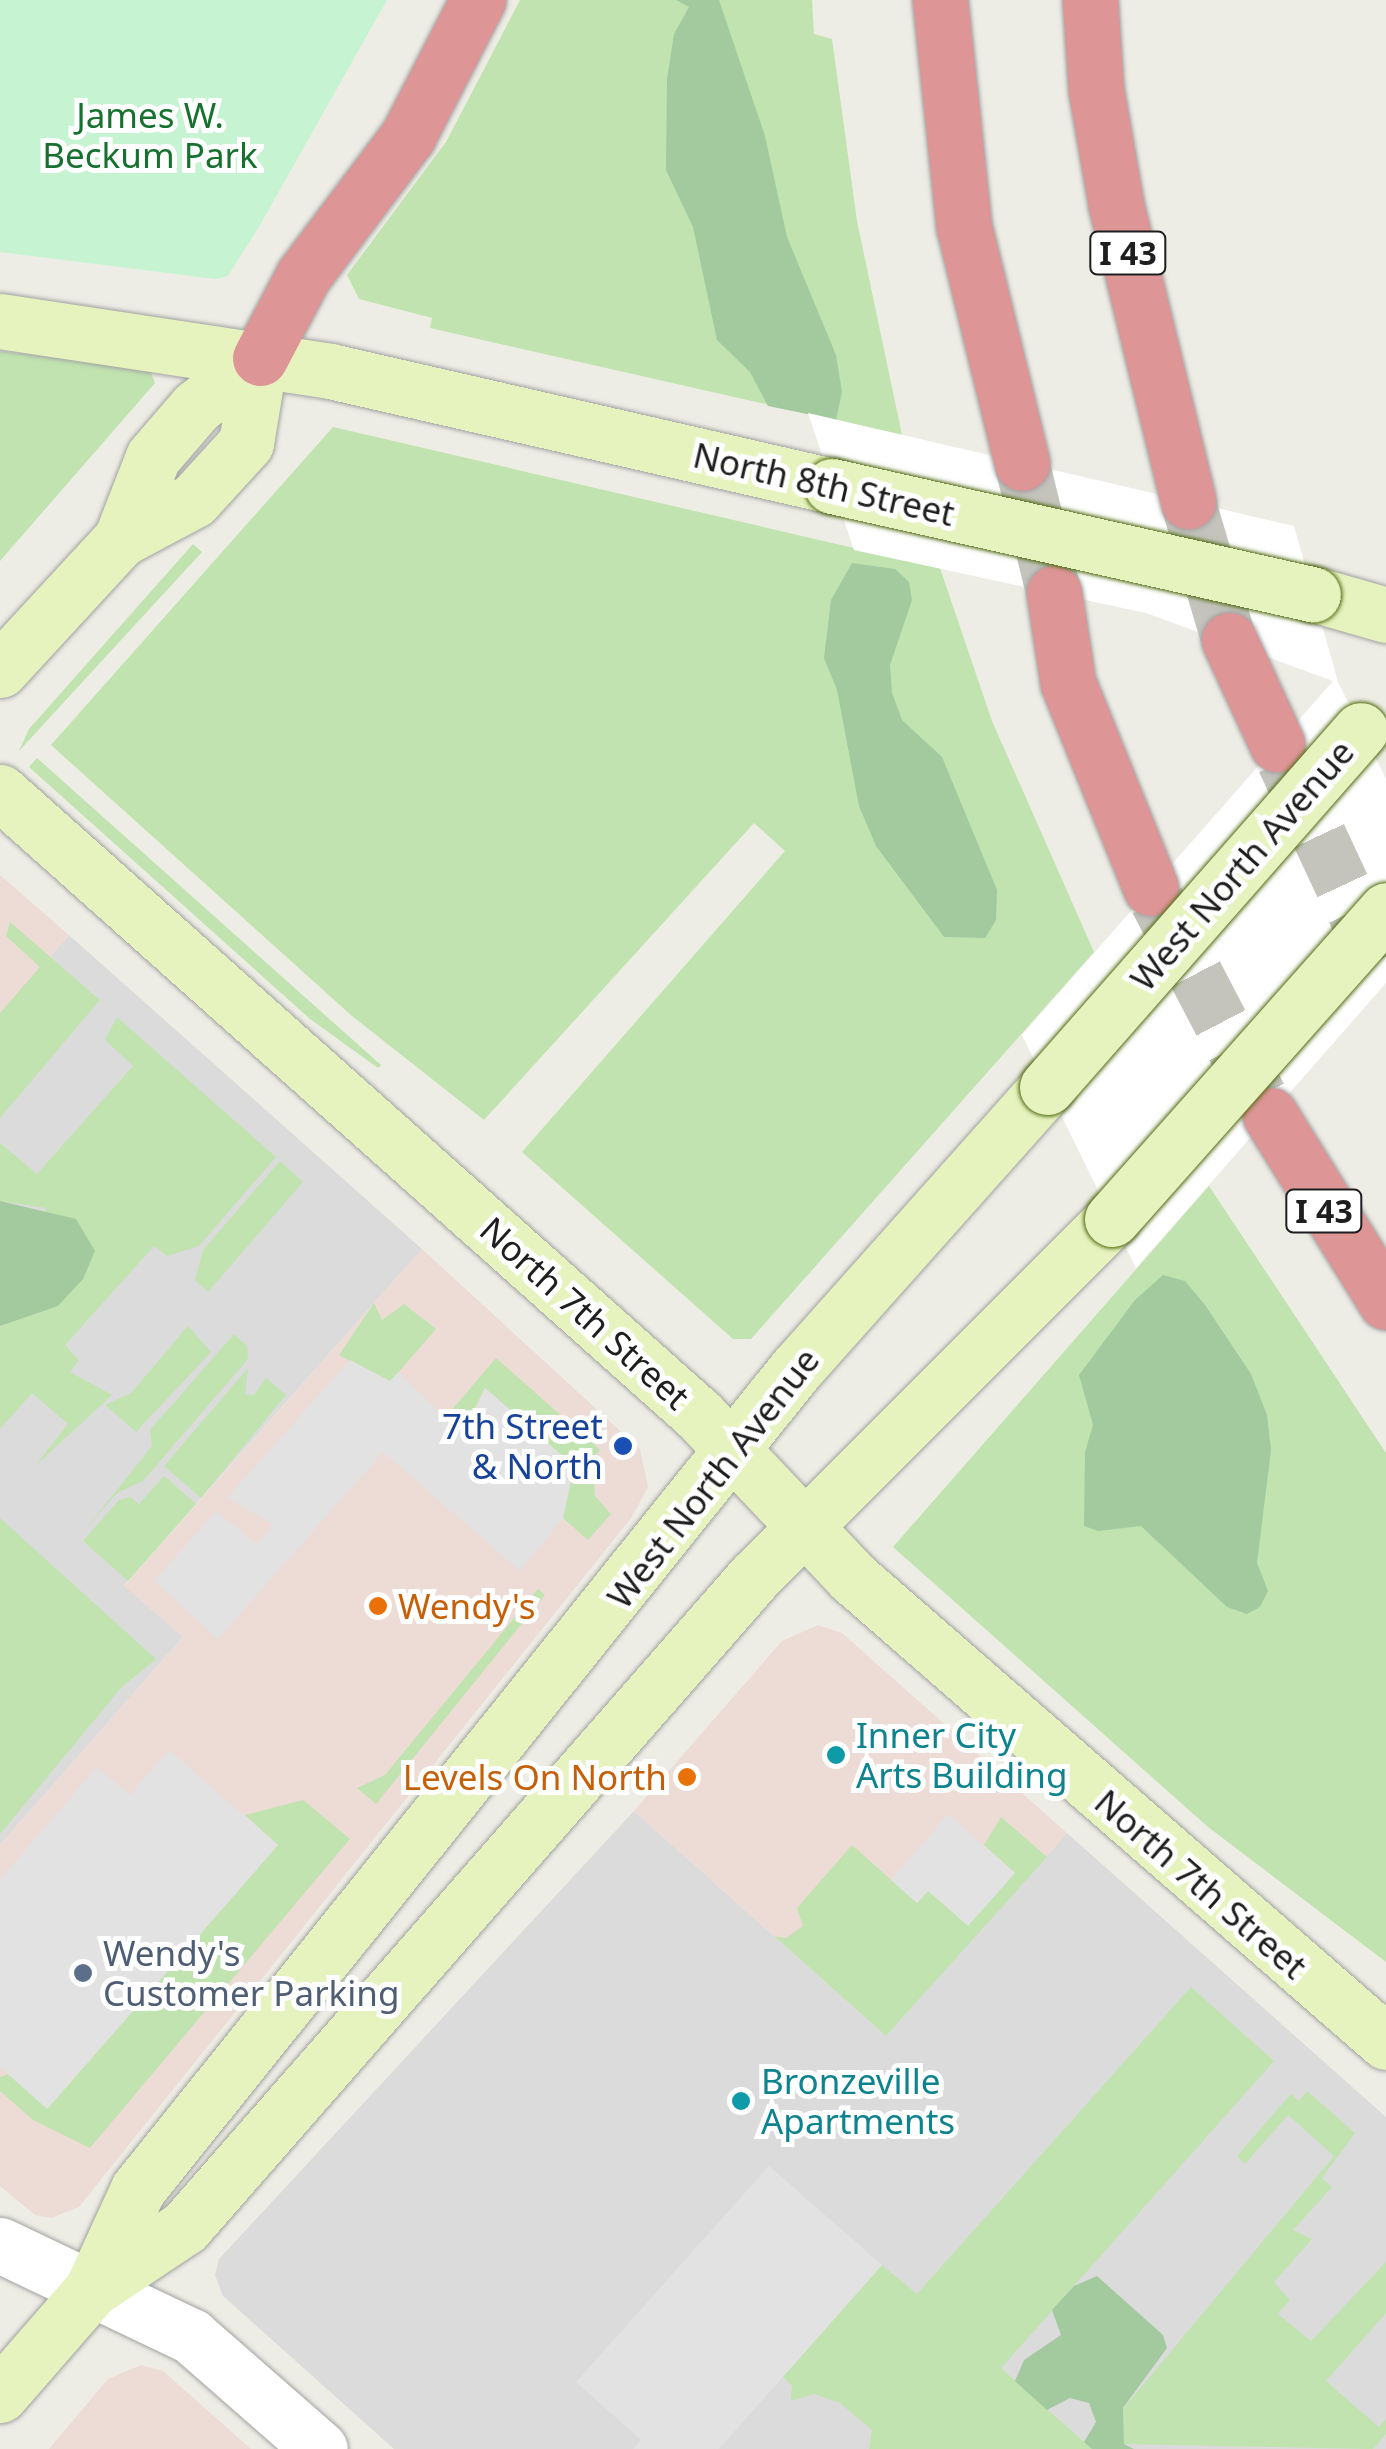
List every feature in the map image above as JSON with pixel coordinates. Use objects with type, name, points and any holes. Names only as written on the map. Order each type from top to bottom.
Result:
[{"type":"highway","points":[[260,358],[303,276],[408,136],[478,0]]},
{"type":"highway","points":[[940,0],[964,227],[1022,463]]},
{"type":"highway","name":"I 43","points":[[1090,0],[1096,90],[1116,206],[1188,501]]},
{"type":"highway","points":[[1054,593],[1068,682],[1151,888]]},
{"type":"highway","points":[[1229,640],[1277,744]]},
{"type":"highway","name":"I 43","points":[[1270,1116],[1386,1302]]},
{"type":"main road","name":"North 8th Street","points":[[0,321],[260,358],[1313,594],[1386,615]]},
{"type":"main road","points":[[0,670],[121,539],[152,457],[196,408],[260,358]]},
{"type":"main road","name":"West North Avenue","points":[[92,2289],[138,2190],[796,1369],[1374,718]]},
{"type":"main road","name":"North 7th Street","points":[[5,803],[733,1450],[805,1526],[1050,1754],[1386,2042]]},
{"type":"main road","name":"West North Avenue","points":[[0,2395],[92,2289],[185,2227],[805,1526],[1112,1219],[1386,910]]},
{"type":"street","points":[[0,2245],[191,2336],[320,2449]]},
{"type":"shaded area","points":[[0,875],[69,935],[0,1013]]},
{"type":"shaded area","points":[[69,935],[422,1249],[124,1585],[183,1637],[0,1845],[0,1013]]},
{"type":"shaded area","points":[[422,1249],[640,1449],[648,1487],[632,1517],[79,2207],[51,2218],[35,2215],[0,2186],[0,1845],[183,1637],[124,1586]]},
{"type":"shaded area","points":[[350,1360],[390,1381],[398,1372],[457,1428],[470,1423],[485,1388],[574,1466],[563,1518],[520,1571],[383,1452],[218,1639],[154,1581],[216,1511],[257,1544],[273,1524],[227,1498]]},
{"type":"shaded area","points":[[818,1625],[842,1633],[1067,1833],[886,2036],[634,1811],[782,1641]]},
{"type":"shaded area","name":"Wendy's Customer Parking","points":[[169,1750],[278,1845],[47,2109],[0,2067],[0,1879],[97,1767],[130,1795]]},
{"type":"shaded area","points":[[634,1811],[886,2036],[1067,1833],[1386,2117],[1386,2449],[394,2449],[223,2296],[215,2275],[219,2259]]},
{"type":"shaded area","points":[[948,1814],[1015,1873],[968,1926],[928,1891],[917,1903],[891,1880]]},
{"type":"shaded area","points":[[769,2166],[882,2265],[719,2449],[633,2449],[641,2440],[576,2382]]},
{"type":"shaded area","points":[[141,2365],[163,2371],[251,2449],[49,2449],[108,2379]]},
{"type":"green space","name":"James W. Beckum Park","points":[[0,0],[387,0],[260,225],[228,276],[215,279],[0,252]]},
{"type":"green space","points":[[520,0],[812,0],[814,34],[832,39],[857,221],[902,435],[430,328],[432,318],[359,299],[347,275],[446,142]]},
{"type":"green space","points":[[676,0],[719,0],[765,136],[787,237],[836,355],[842,392],[836,420],[768,406],[750,372],[717,340],[693,227],[666,170],[667,79],[674,34],[689,7]]},
{"type":"green space","points":[[0,351],[150,370],[155,383],[0,561]]},
{"type":"green space","points":[[333,427],[940,568],[992,721],[1094,952],[751,1339],[733,1339],[522,1152],[785,851],[754,823],[484,1120],[352,1016],[51,745]]},
{"type":"green space","points":[[193,544],[202,552],[19,751],[29,729]]},
{"type":"green space","points":[[852,563],[895,569],[909,582],[912,600],[890,665],[892,693],[902,720],[942,757],[997,890],[996,920],[985,938],[944,937],[876,846],[859,806],[837,690],[824,658],[831,600]]},
{"type":"green space","points":[[37,758],[381,1065],[378,1068],[310,1019],[29,767]]},
{"type":"green space","points":[[10,922],[100,1000],[0,1118],[0,1013],[40,967],[6,936]]},
{"type":"green space","points":[[117,1017],[276,1157],[199,1246],[167,1256],[154,1246],[65,1345],[79,1360],[70,1372],[112,1395],[35,1466],[68,1424],[32,1393],[0,1429],[0,1327],[16,1319],[46,1208],[0,1201],[0,1143],[37,1174],[133,1066],[105,1040]]},
{"type":"green space","points":[[280,1161],[303,1182],[208,1292],[195,1280],[203,1250]]},
{"type":"green space","points":[[1209,1186],[1386,1453],[1386,1962],[1208,1827],[893,1547]]},
{"type":"green space","points":[[0,1201],[76,1219],[95,1251],[83,1279],[58,1306],[0,1326]]},
{"type":"green space","points":[[1163,1275],[1185,1281],[1205,1305],[1251,1374],[1267,1415],[1271,1450],[1257,1563],[1268,1591],[1260,1607],[1247,1614],[1227,1607],[1141,1526],[1098,1531],[1084,1526],[1085,1452],[1093,1425],[1079,1375],[1135,1300]]},
{"type":"green space","points":[[374,1303],[382,1320],[404,1304],[436,1329],[390,1382],[339,1355]]},
{"type":"green space","points":[[188,1326],[211,1352],[136,1432],[105,1405],[131,1393]]},
{"type":"green space","points":[[234,1334],[247,1346],[248,1359],[143,1481],[117,1493],[84,1531],[152,1446],[150,1430]]},
{"type":"green space","points":[[496,1358],[600,1450],[589,1462],[603,1474],[603,1483],[594,1484],[595,1496],[611,1514],[588,1540],[563,1518],[574,1466],[485,1388],[465,1427],[452,1425],[451,1411]]},
{"type":"green space","points":[[248,1368],[245,1394],[254,1395],[266,1378],[286,1395],[201,1498],[164,1466]]},
{"type":"green space","points":[[164,1476],[196,1504],[128,1581],[83,1541],[119,1500],[130,1497],[139,1504]]},
{"type":"green space","points":[[0,1518],[156,1659],[121,1688],[0,1834]]},
{"type":"green space","points":[[538,1589],[545,1595],[376,1804],[357,1788],[385,1775]]},
{"type":"green space","points":[[303,1800],[350,1839],[90,2148],[33,2120],[0,2091],[0,2077],[8,2074],[48,2108],[278,1845],[245,1815]]},
{"type":"green space","points":[[1001,1817],[1047,1857],[886,2036],[774,1936],[786,1938],[803,1926],[797,1908],[852,1845],[917,1903],[928,1891],[1015,1873],[984,1845]]},
{"type":"green space","points":[[1191,1987],[1274,2061],[1001,2368],[1092,2449],[869,2449],[872,2430],[840,2403],[814,2394],[791,2401],[792,2386],[783,2377],[882,2265],[917,2294]]},
{"type":"green space","points":[[1307,2091],[1355,2133],[1322,2178],[1332,2187],[1293,2230],[1312,2239],[1274,2282],[1290,2300],[1278,2314],[1311,2341],[1386,2262],[1386,2313],[1326,2381],[1379,2427],[1386,2419],[1386,2434],[1373,2449],[1124,2444],[1123,2409],[1334,2156],[1288,2115],[1245,2164],[1237,2156],[1291,2094],[1299,2101]]},
{"type":"green space","points":[[1097,2276],[1163,2335],[1167,2348],[1123,2408],[1124,2444],[1134,2449],[1092,2449],[1084,2442],[1096,2422],[1089,2403],[1070,2398],[1047,2410],[1015,2381],[1024,2360],[1061,2335],[1052,2310],[1074,2286]]},
{"type":"pier","points":[[808,413],[1294,526],[1338,682],[1386,779],[1386,983],[1136,1268],[1022,1035],[1333,681],[1146,613],[854,550]]},
{"type":"tunnel","points":[[1022,463],[1054,593]]},
{"type":"tunnel","points":[[1188,501],[1229,640]]},
{"type":"tunnel","points":[[1284,760],[1386,979]]},
{"type":"tunnel","points":[[1157,900],[1265,1107]]},
{"type":"place","name":"7th Street & North","points":[[623,1446]]},
{"type":"place","name":"Wendy's","points":[[378,1606]]},
{"type":"place","name":"Inner City Arts Building","points":[[836,1755]]},
{"type":"place","name":"Levels On North","points":[[687,1777]]},
{"type":"place","name":"Wendy's Customer Parking","points":[[83,1973]]},
{"type":"place","name":"Bronzeville Apartments","points":[[741,2101]]}]
